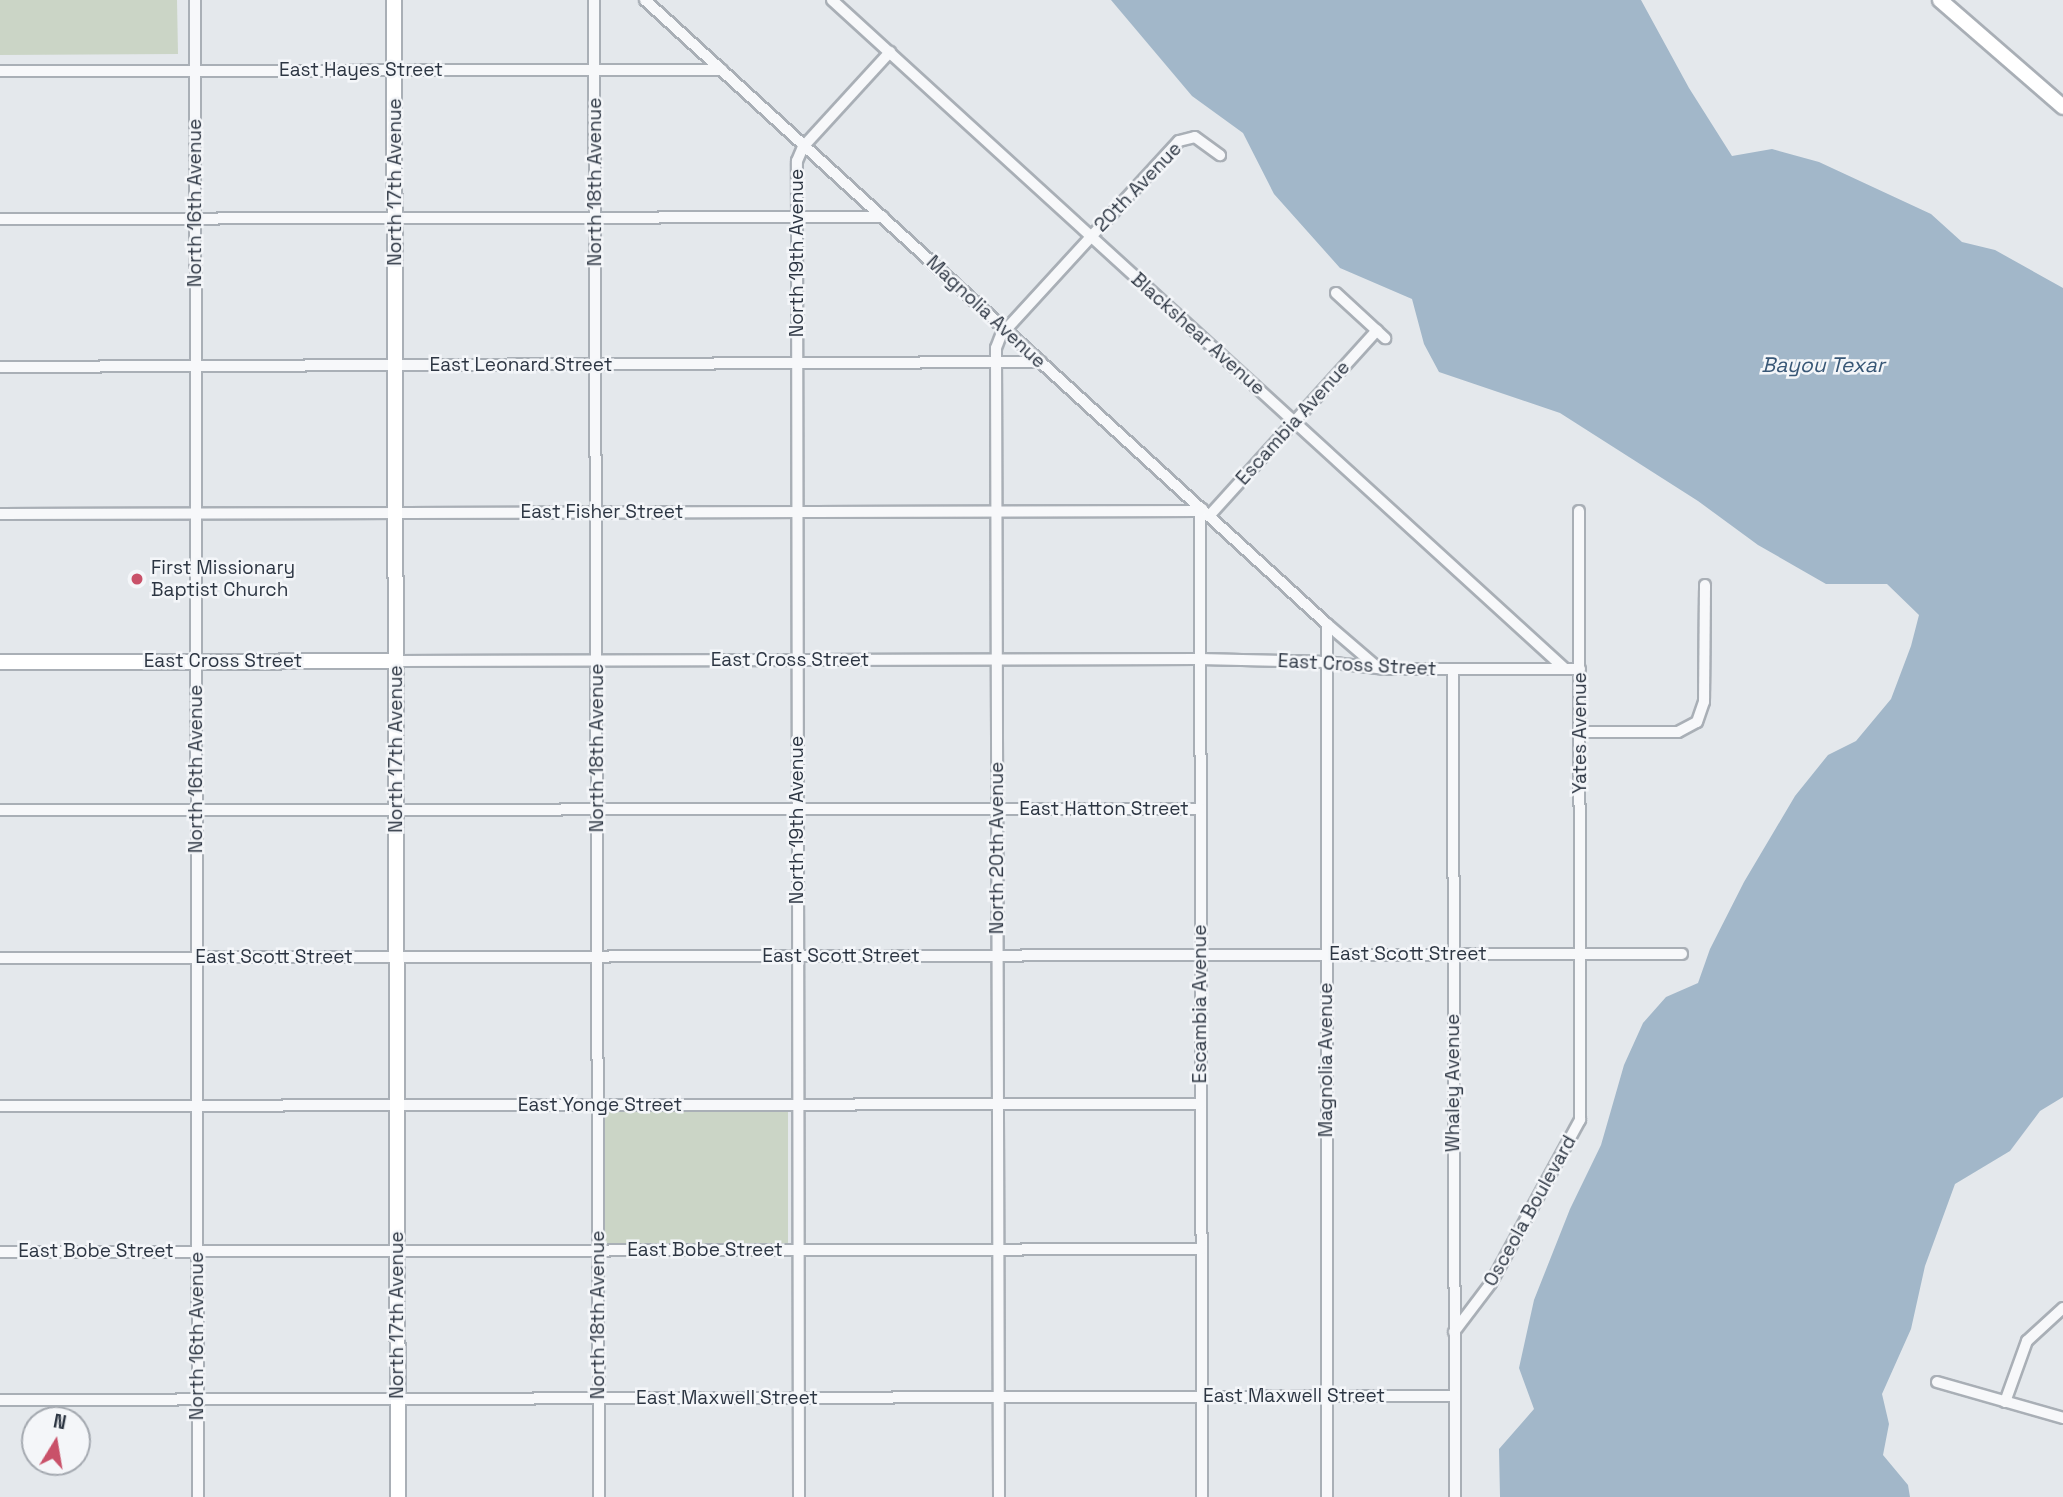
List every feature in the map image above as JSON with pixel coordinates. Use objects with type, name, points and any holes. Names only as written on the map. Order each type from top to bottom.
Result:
[{"type":"street","name":"North 16th Avenue","points":[[195,0],[198,1497]]},
{"type":"street","name":"North 17th Avenue","points":[[394,0],[398,1497]]},
{"type":"street","name":"North 18th Avenue","points":[[594,0],[599,1497]]},
{"type":"street","name":"Magnolia Avenue","points":[[645,0],[1370,664],[1386,669]]},
{"type":"street","name":"Blackshear Avenue","points":[[832,0],[1564,668]]},
{"type":"street","points":[[1940,0],[2063,107]]},
{"type":"street","points":[[805,146],[890,52]]},
{"type":"street","name":"East Hayes Street","points":[[0,71],[722,69]]},
{"type":"street","name":"20th Avenue","points":[[1091,236],[1179,141],[1195,137],[1220,155]]},
{"type":"street","name":"North 19th Avenue","points":[[799,1497],[795,217],[797,161],[805,146]]},
{"type":"street","points":[[0,219],[883,217]]},
{"type":"street","name":"North 20th Avenue","points":[[999,1497],[996,365],[998,341],[1006,329],[1091,236]]},
{"type":"street","name":"Escambia Avenue","points":[[1202,1497],[1200,659],[1204,512],[1381,334],[1336,293]]},
{"type":"street","name":"East Leonard Street","points":[[0,367],[996,365],[1041,362]]},
{"type":"street","name":"Yates Avenue","points":[[1579,511],[1581,954]]},
{"type":"street","name":"East Fisher Street","points":[[0,514],[1204,512]]},
{"type":"street","points":[[1579,732],[1678,732],[1697,722],[1704,702],[1704,585]]},
{"type":"street","name":"Magnolia Avenue","points":[[1327,624],[1327,1497]]},
{"type":"street","name":"East Cross Street","points":[[0,662],[1200,659],[1326,662],[1386,669],[1580,669]]},
{"type":"street","name":"Whaley Avenue","points":[[1453,670],[1455,1497]]},
{"type":"street","name":"East Hatton Street","points":[[0,810],[1200,809]]},
{"type":"street","name":"Osceola Boulevard","points":[[1454,1332],[1491,1283],[1580,1120],[1581,954]]},
{"type":"street","name":"East Scott Street","points":[[0,958],[1682,954]]},
{"type":"street","name":"East Yonge Street","points":[[0,1106],[1200,1104]]},
{"type":"street","name":"East Bobe Street","points":[[0,1252],[1201,1249]]},
{"type":"street","points":[[2005,1402],[2027,1341],[2063,1309]]},
{"type":"street","points":[[1937,1382],[2063,1418]]},
{"type":"street","name":"East Maxwell Street","points":[[0,1400],[1454,1396]]},
{"type":"green space","points":[[0,0],[177,0],[178,54],[0,55]]},
{"type":"green space","points":[[602,1110],[788,1112],[788,1243],[603,1243]]},
{"type":"water","name":"Bayou Texar","points":[[1111,0],[1641,0],[1689,88],[1732,156],[1772,149],[1819,162],[1931,214],[1962,242],[1995,250],[2063,288],[2063,1097],[2040,1111],[2010,1151],[1955,1184],[1925,1266],[1911,1329],[1882,1394],[1889,1424],[1883,1455],[1908,1485],[1910,1497],[1500,1497],[1499,1449],[1534,1409],[1519,1368],[1534,1300],[1570,1209],[1601,1145],[1624,1065],[1643,1023],[1666,997],[1698,983],[1710,949],[1744,882],[1795,796],[1828,755],[1856,741],[1891,699],[1911,646],[1919,615],[1887,584],[1826,584],[1758,545],[1698,501],[1560,413],[1439,372],[1424,344],[1412,299],[1340,268],[1274,194],[1243,133],[1192,96]]},
{"type":"place","name":"First Missionary Baptist Church","points":[[137,579]]}]
